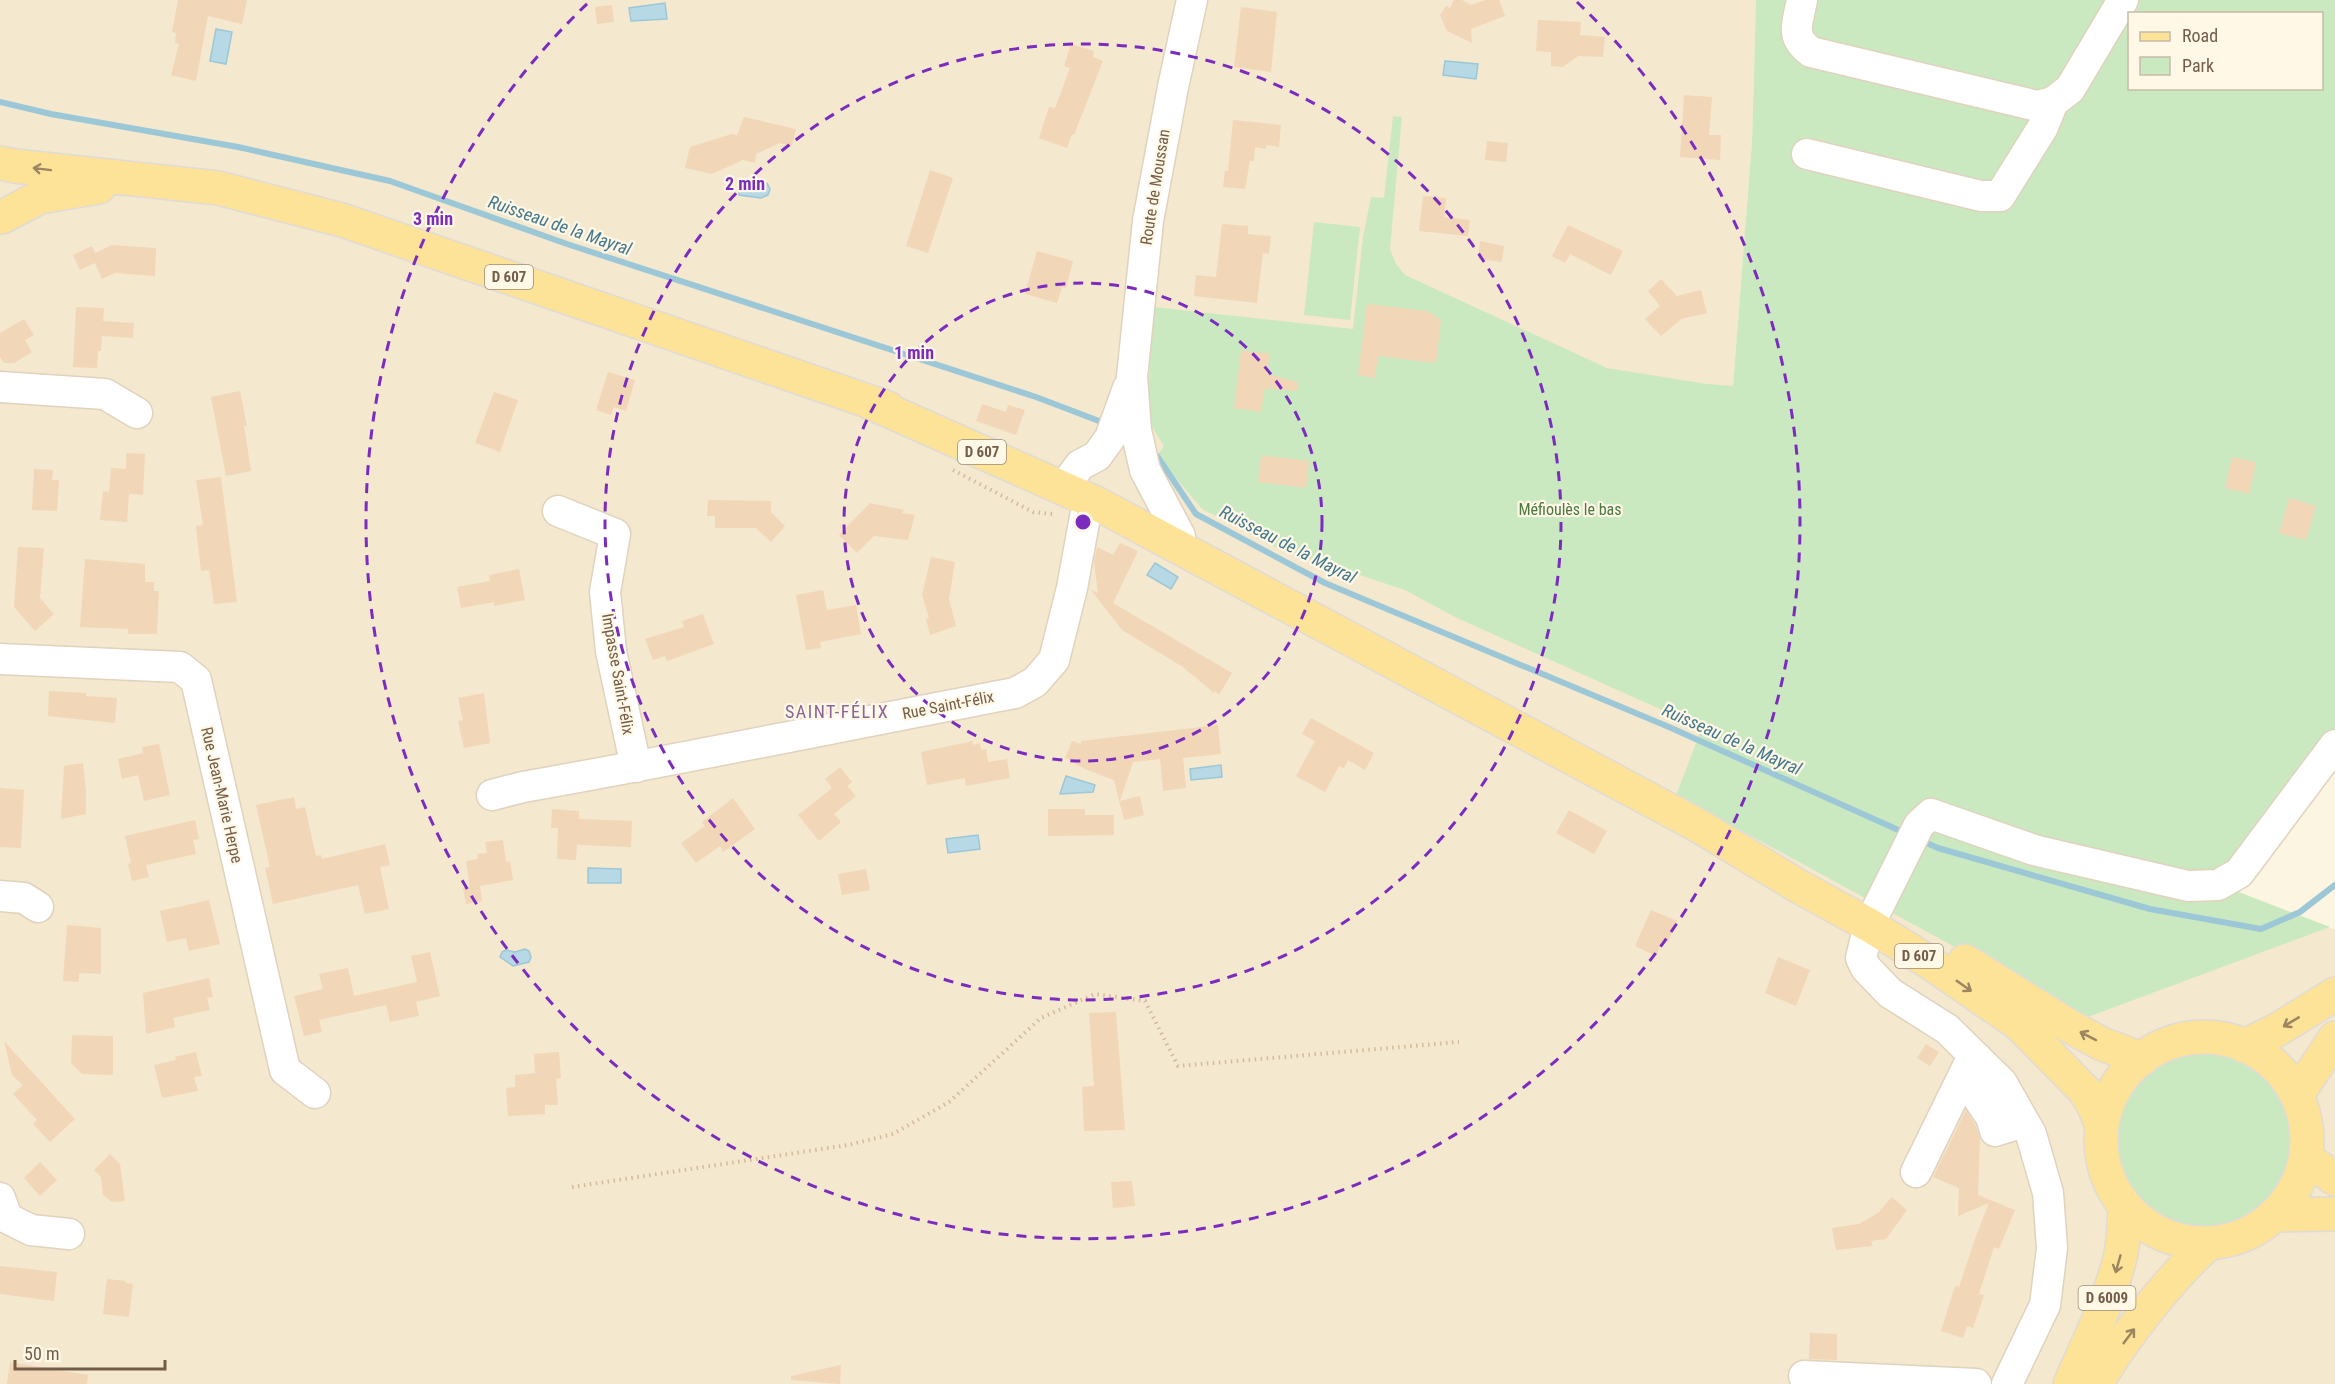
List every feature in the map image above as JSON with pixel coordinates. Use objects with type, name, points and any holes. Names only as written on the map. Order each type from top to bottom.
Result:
[{"type":"main road","name":"D 607","points":[[0,162],[15,166],[218,188],[342,220],[995,445],[1112,495],[1304,614]]},
{"type":"main road","points":[[0,176],[4,190],[1,219]]},
{"type":"main road","name":"D 607","points":[[1,219],[40,197],[142,181]]},
{"type":"main road","name":"D 607","points":[[869,402],[1096,503],[1699,826],[1798,886],[1965,961],[2069,1026],[2102,1044],[2142,1059]]},
{"type":"main road","name":"D 607","points":[[1871,919],[2019,1024],[2085,1091],[2102,1127]]},
{"type":"main road","points":[[2244,1046],[2277,1030],[2335,994]]},
{"type":"main road","points":[[2212,1038],[2244,1046],[2261,1054],[2274,1065],[2297,1095],[2306,1123],[2306,1158],[2297,1184],[2288,1201],[2274,1215],[2248,1233],[2234,1239],[2209,1243],[2176,1239],[2155,1231],[2125,1207],[2115,1192],[2103,1162],[2102,1127],[2112,1094],[2124,1076],[2142,1059],[2160,1048],[2184,1039],[2212,1038]]},
{"type":"main road","points":[[2297,1095],[2335,1038]]},
{"type":"main road","points":[[2306,1158],[2335,1179]]},
{"type":"main road","name":"D 6009","points":[[2070,1384],[2104,1307],[2121,1256],[2125,1207]]},
{"type":"main road","points":[[2274,1215],[2334,1214]]},
{"type":"main road","name":"D 6009","points":[[2096,1384],[2106,1367],[2163,1291],[2209,1243]]},
{"type":"street","name":"Route de Moussan","points":[[1132,377],[1148,221],[1192,0]]},
{"type":"street","points":[[1802,0],[1796,33],[1801,45],[1811,52],[2037,106],[2053,102],[2070,89],[2123,0]]},
{"type":"street","points":[[1807,154],[1981,196],[2000,196],[2043,127],[2053,102]]},
{"type":"street","points":[[1071,477],[1080,465],[1097,456],[1110,438],[1132,377]]},
{"type":"street","points":[[1132,377],[1136,430],[1144,470],[1180,536]]},
{"type":"street","points":[[0,387],[105,394],[136,413]]},
{"type":"street","name":"Rue Saint-Félix","points":[[492,795],[523,787],[636,768],[1015,693],[1035,682],[1054,660],[1072,588],[1086,517],[1090,508],[1096,503]]},
{"type":"street","name":"Impasse Saint-Félix","points":[[558,512],[615,534],[605,592],[611,651],[636,768]]},
{"type":"street","name":"Rue Jean-Marie Herpe","points":[[0,659],[180,667],[196,680],[285,1070],[315,1093]]},
{"type":"street","points":[[2007,1384],[2045,1305],[2052,1248],[2048,1193],[2031,1134],[2002,1083],[1947,1029],[1890,993],[1866,968],[1861,958],[1871,919],[1913,838],[1931,814],[2034,850],[2188,886],[2218,885],[2239,873],[2335,745]]},
{"type":"street","points":[[0,896],[24,898],[38,907]]},
{"type":"street","points":[[1916,1172],[1968,1066],[1980,1061]]},
{"type":"street","points":[[0,1198],[7,1218],[31,1230],[69,1234]]},
{"type":"street","points":[[1804,1376],[1976,1384]]},
{"type":"path","points":[[572,1187],[848,1145],[893,1134],[949,1102],[1041,1018],[1095,994],[1145,1001],[1178,1066],[1459,1042]]},
{"type":"shaded area","points":[[0,0],[1756,0],[1752,141],[1703,728],[1676,795],[2335,929],[2335,1384],[0,1384]]},
{"type":"green space","name":"Méfioulès le bas","points":[[1756,0],[2335,0],[2335,761],[2236,891],[2330,927],[2085,1018],[1676,795],[1702,728],[1455,617],[1405,590],[1275,547],[1202,509],[1157,456],[1164,446],[1147,419],[1153,307],[1353,329],[1363,237],[1371,197],[1384,198],[1393,116],[1402,117],[1390,249],[1396,264],[1405,275],[1607,368],[1733,386],[1752,141]]},
{"type":"green space","points":[[1314,222],[1360,227],[1350,320],[1304,315]]},
{"type":"green space","points":[[2204,1053],[2221,1054],[2237,1059],[2253,1067],[2266,1078],[2277,1091],[2285,1107],[2290,1123],[2290,1157],[2285,1173],[2277,1189],[2266,1202],[2253,1213],[2237,1221],[2221,1226],[2204,1227],[2187,1226],[2171,1221],[2155,1213],[2142,1202],[2131,1189],[2123,1173],[2118,1157],[2117,1140],[2118,1123],[2123,1107],[2131,1091],[2142,1078],[2155,1067],[2171,1059],[2187,1054]]},
{"type":"water","points":[[665,3],[667,19],[631,21],[629,8]]},
{"type":"water","points":[[216,29],[232,32],[226,64],[210,61]]},
{"type":"water","points":[[1445,61],[1478,64],[1476,79],[1443,75]]},
{"type":"water","points":[[747,179],[759,185],[767,183],[770,189],[768,195],[761,198],[739,195],[740,183]]},
{"type":"water","points":[[1155,563],[1178,577],[1171,589],[1147,575]]},
{"type":"water","points":[[1221,765],[1222,777],[1191,780],[1190,769]]},
{"type":"water","points":[[1066,776],[1095,785],[1093,792],[1060,794]]},
{"type":"water","points":[[978,835],[980,849],[948,853],[946,839]]},
{"type":"water","points":[[588,868],[621,869],[621,883],[588,883]]},
{"type":"water","points":[[525,949],[529,951],[531,957],[529,962],[513,966],[500,957],[506,950],[515,952]]},
{"type":"building","points":[[178,0],[247,0],[242,24],[208,16],[196,81],[171,75],[179,44],[175,43],[176,33],[172,32]]},
{"type":"building","points":[[1454,0],[1462,0],[1471,5],[1486,0],[1499,0],[1505,16],[1471,29],[1472,43],[1447,31],[1440,15],[1446,6],[1450,8]]},
{"type":"building","points":[[612,5],[614,22],[597,24],[595,7]]},
{"type":"building","points":[[1241,7],[1277,12],[1271,72],[1234,67]]},
{"type":"building","points":[[1538,20],[1581,22],[1580,35],[1605,37],[1603,57],[1578,56],[1563,67],[1551,66],[1551,52],[1536,51]]},
{"type":"building","points":[[1071,44],[1094,51],[1093,57],[1103,61],[1067,148],[1039,138],[1049,107],[1055,108],[1070,68],[1064,66]]},
{"type":"building","points":[[1684,95],[1712,97],[1709,135],[1721,135],[1720,160],[1680,157]]},
{"type":"building","points":[[744,117],[796,129],[792,146],[780,143],[756,154],[755,163],[743,160],[712,174],[685,168],[690,147],[732,134],[737,135]]},
{"type":"building","points":[[1233,120],[1281,125],[1279,147],[1266,145],[1266,149],[1255,147],[1254,161],[1250,161],[1245,189],[1223,187],[1225,171],[1228,171]]},
{"type":"building","points":[[1487,141],[1508,143],[1506,162],[1485,160]]},
{"type":"building","points":[[930,170],[953,178],[928,253],[906,246]]},
{"type":"building","points":[[1423,196],[1446,198],[1444,217],[1470,220],[1468,236],[1419,231]]},
{"type":"building","points":[[1222,224],[1248,226],[1248,234],[1271,236],[1269,254],[1263,253],[1257,303],[1194,296],[1196,275],[1216,277]]},
{"type":"building","points":[[1568,225],[1623,251],[1611,275],[1570,254],[1565,263],[1552,256]]},
{"type":"building","points":[[1480,241],[1504,246],[1502,262],[1478,259]]},
{"type":"building","points":[[112,245],[156,248],[155,276],[115,273],[102,279],[95,263],[80,270],[73,255],[92,246],[95,253]]},
{"type":"building","points":[[1037,251],[1073,261],[1066,288],[1062,287],[1057,303],[1025,294]]},
{"type":"building","points":[[1661,279],[1677,296],[1701,290],[1707,313],[1681,319],[1661,336],[1645,319],[1660,306],[1648,291]]},
{"type":"building","points":[[1367,304],[1427,311],[1441,320],[1436,363],[1378,356],[1375,378],[1358,375]]},
{"type":"building","points":[[76,307],[104,308],[103,321],[134,323],[133,338],[102,336],[97,368],[73,367]]},
{"type":"building","points":[[24,319],[34,335],[25,340],[32,352],[14,363],[4,363],[0,357],[0,333]]},
{"type":"building","points":[[1241,350],[1270,354],[1267,374],[1298,382],[1297,391],[1265,388],[1261,412],[1234,408]]},
{"type":"building","points":[[608,372],[635,380],[626,411],[614,407],[611,415],[596,410]]},
{"type":"building","points":[[240,391],[247,426],[244,426],[251,471],[226,476],[211,397]]},
{"type":"building","points":[[494,392],[518,400],[500,452],[475,443]]},
{"type":"building","points":[[982,404],[1006,412],[1008,405],[1025,410],[1016,435],[976,421]]},
{"type":"building","points":[[126,453],[145,454],[143,495],[129,494],[127,522],[100,520],[103,491],[109,492],[111,468],[126,469]]},
{"type":"building","points":[[1261,455],[1309,461],[1306,488],[1258,482]]},
{"type":"building","points":[[2232,457],[2256,462],[2249,494],[2225,488]]},
{"type":"building","points":[[34,469],[53,470],[52,480],[59,480],[57,511],[32,510]]},
{"type":"building","points":[[221,477],[237,602],[214,604],[209,570],[201,571],[196,526],[203,525],[196,480]]},
{"type":"building","points":[[2289,498],[2316,506],[2306,540],[2279,533]]},
{"type":"building","points":[[708,500],[771,501],[771,512],[785,526],[771,542],[756,528],[715,528],[715,516],[707,516]]},
{"type":"building","points":[[870,503],[904,510],[902,513],[915,515],[908,540],[874,536],[857,553],[839,535]]},
{"type":"building","points":[[1120,543],[1138,551],[1113,603],[1232,673],[1219,695],[1183,667],[1122,630],[1091,590],[1098,593],[1094,562],[1097,547],[1113,555]]},
{"type":"building","points":[[18,547],[44,548],[40,598],[54,614],[35,631],[14,607]]},
{"type":"building","points":[[931,557],[955,562],[949,599],[956,626],[930,635],[926,619],[929,618],[922,595]]},
{"type":"building","points":[[85,559],[145,564],[145,582],[154,582],[154,591],[159,591],[157,634],[128,634],[128,629],[80,627]]},
{"type":"building","points":[[519,569],[525,600],[494,606],[494,602],[461,608],[457,587],[490,581],[489,575]]},
{"type":"building","points":[[823,590],[827,610],[856,605],[861,634],[820,642],[821,648],[806,650],[796,595]]},
{"type":"building","points":[[703,614],[714,644],[667,661],[665,656],[653,660],[645,639],[684,627],[682,621]]},
{"type":"building","points":[[49,691],[117,698],[115,723],[48,716]]},
{"type":"building","points":[[484,693],[490,743],[464,748],[458,721],[463,720],[458,698]]},
{"type":"building","points":[[1311,718],[1374,753],[1365,770],[1348,760],[1344,768],[1339,766],[1325,792],[1296,776],[1315,741],[1302,734]]},
{"type":"building","points":[[1218,725],[1221,754],[1183,758],[1186,788],[1163,791],[1160,759],[1133,762],[1120,801],[1140,796],[1144,815],[1124,820],[1114,780],[1085,769],[1065,758],[1072,741],[1081,744],[1081,741]]},
{"type":"building","points":[[973,741],[973,745],[980,743],[981,750],[986,749],[988,762],[1007,759],[1010,778],[966,786],[965,778],[927,785],[921,752]]},
{"type":"building","points":[[159,744],[170,795],[144,801],[138,775],[122,779],[118,759],[143,753],[142,747]]},
{"type":"building","points":[[83,763],[86,814],[61,819],[64,766]]},
{"type":"building","points":[[840,767],[852,782],[847,786],[856,796],[834,814],[841,822],[819,841],[798,815],[832,788],[825,779]]},
{"type":"building","points":[[0,788],[24,790],[21,848],[0,847]]},
{"type":"building","points":[[294,797],[296,809],[305,807],[316,856],[321,855],[322,859],[385,844],[390,865],[380,867],[389,909],[365,914],[358,885],[273,904],[265,868],[270,867],[256,805]]},
{"type":"building","points":[[733,798],[755,829],[723,852],[720,846],[696,863],[681,843],[705,826],[702,822]]},
{"type":"building","points":[[552,809],[579,811],[579,819],[632,821],[631,847],[577,845],[576,860],[557,859],[558,828],[551,828]]},
{"type":"building","points":[[1048,809],[1085,809],[1085,815],[1114,815],[1114,835],[1048,836]]},
{"type":"building","points":[[1569,810],[1607,831],[1594,854],[1556,833]]},
{"type":"building","points":[[195,820],[199,839],[193,840],[196,854],[146,865],[149,877],[132,881],[125,836]]},
{"type":"building","points":[[503,840],[506,862],[510,861],[513,880],[480,886],[482,901],[466,904],[463,888],[470,887],[466,861],[478,859],[477,854],[487,853],[485,842]]},
{"type":"building","points":[[866,869],[870,890],[842,895],[838,874]]},
{"type":"building","points":[[209,900],[220,944],[189,951],[186,938],[167,942],[160,911]]},
{"type":"building","points":[[1651,910],[1677,921],[1668,942],[1663,940],[1656,956],[1635,946]]},
{"type":"building","points":[[67,925],[101,928],[101,974],[79,973],[79,982],[63,981]]},
{"type":"building","points":[[430,952],[440,996],[416,1002],[419,1016],[390,1022],[386,1005],[319,1020],[322,1032],[304,1036],[294,996],[323,989],[319,974],[348,968],[354,996],[417,982],[411,956]]},
{"type":"building","points":[[1778,957],[1810,970],[1796,1006],[1765,993]]},
{"type":"building","points":[[209,978],[213,997],[207,998],[210,1010],[173,1018],[175,1027],[146,1034],[143,993]]},
{"type":"building","points":[[1116,1012],[1125,1130],[1084,1131],[1082,1087],[1094,1086],[1089,1013]]},
{"type":"building","points":[[72,1035],[113,1036],[113,1075],[82,1074],[71,1063]]},
{"type":"building","points":[[4,1041],[75,1119],[50,1142],[33,1124],[37,1120],[13,1094],[23,1085],[12,1075]]},
{"type":"building","points":[[1926,1044],[1939,1052],[1930,1066],[1917,1058]]},
{"type":"building","points":[[196,1052],[202,1076],[194,1077],[198,1091],[162,1098],[154,1065]]},
{"type":"building","points":[[559,1052],[561,1078],[556,1079],[558,1105],[545,1105],[545,1114],[508,1116],[506,1088],[515,1087],[515,1075],[535,1073],[534,1054]]},
{"type":"building","points":[[1966,1110],[1980,1138],[1978,1195],[2015,1210],[1999,1249],[1994,1247],[1979,1294],[1984,1295],[1973,1328],[1967,1326],[1963,1338],[1941,1331],[1955,1286],[1959,1287],[1989,1203],[1958,1216],[1959,1188],[1933,1177]]},
{"type":"building","points":[[110,1154],[120,1164],[125,1201],[112,1202],[103,1195],[101,1177],[94,1170]]},
{"type":"building","points":[[40,1162],[57,1180],[40,1196],[24,1178]]},
{"type":"building","points":[[1132,1181],[1135,1206],[1113,1208],[1111,1182]]},
{"type":"building","points":[[1892,1197],[1907,1210],[1886,1239],[1871,1241],[1873,1246],[1836,1250],[1832,1228],[1859,1224],[1878,1213]]},
{"type":"building","points":[[0,1266],[57,1272],[54,1301],[0,1294]]},
{"type":"building","points":[[107,1279],[133,1284],[129,1317],[103,1314]]},
{"type":"building","points":[[1810,1333],[1837,1334],[1837,1360],[1809,1359]]},
{"type":"building","points":[[10,1362],[88,1375],[87,1384],[7,1384]]},
{"type":"building","points":[[841,1365],[840,1384],[791,1380],[791,1376]]},
{"type":"waterway","name":"Ruisseau de la Mayral","points":[[0,102],[51,114],[238,147],[390,181],[567,244],[1036,397],[1099,421]]},
{"type":"waterway","name":"Ruisseau de la Mayral","points":[[1157,456],[1196,514],[1325,583],[1669,727],[1905,833]]},
{"type":"waterway","name":"Ruisseau de la Mayral","points":[[1920,840],[1938,848],[2150,909],[2261,929],[2300,912],[2335,885]]},
{"type":"district","name":"SAINT-FÉLIX","points":[[837,711]]}]
